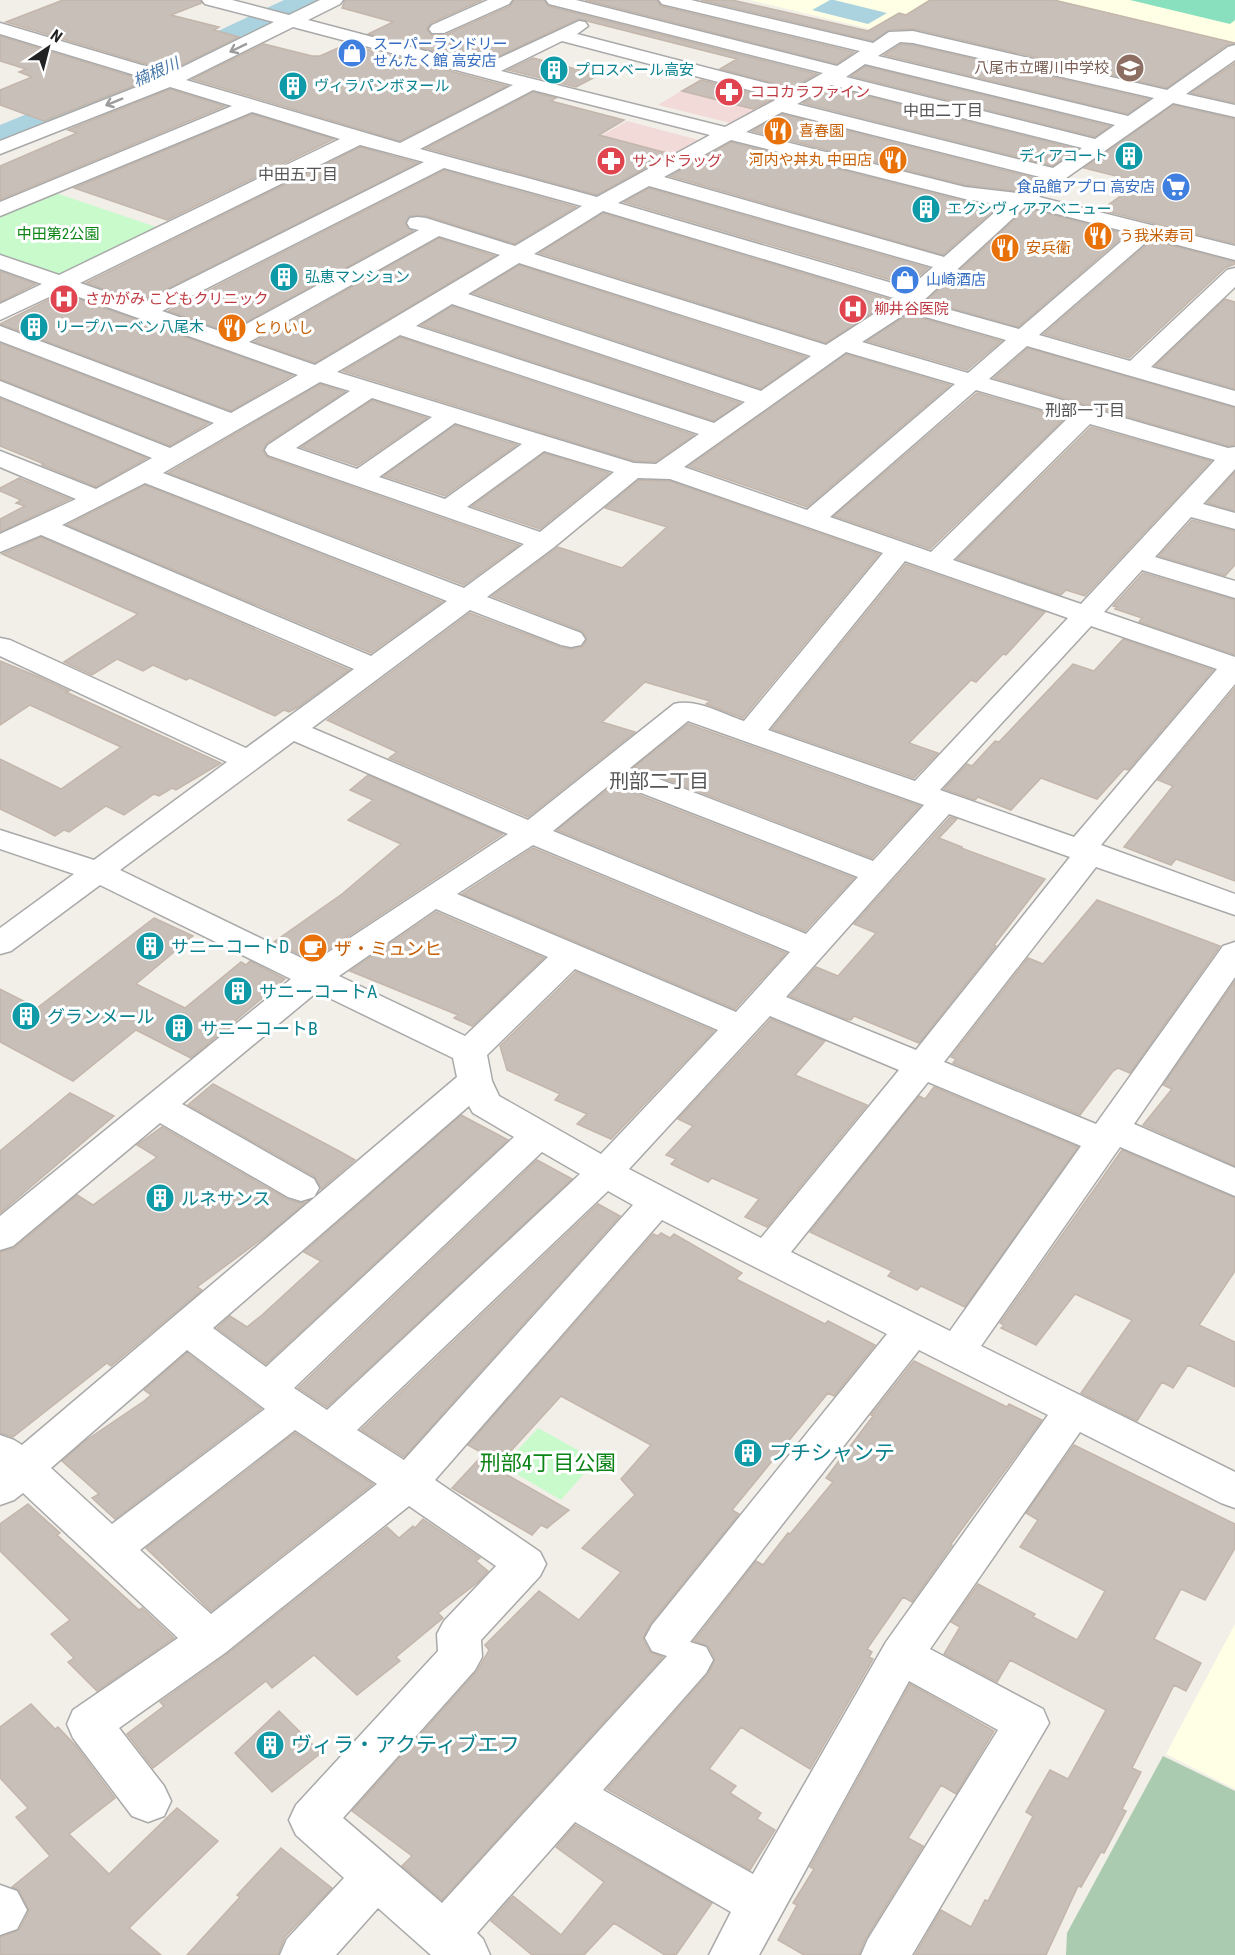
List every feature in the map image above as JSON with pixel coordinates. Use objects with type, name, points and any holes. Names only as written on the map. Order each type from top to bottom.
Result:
[{"type":"street","points":[[211,0],[726,134],[965,193],[1005,200],[1022,200],[1235,253]]},
{"type":"street","points":[[0,148],[169,81],[274,18],[291,0]]},
{"type":"street","points":[[238,23],[274,18],[334,0]]},
{"type":"street","points":[[438,29],[503,0]]},
{"type":"street","points":[[484,72],[632,0]]},
{"type":"street","points":[[668,0],[1131,123]]},
{"type":"street","points":[[556,8],[577,5],[1097,146]]},
{"type":"street","points":[[793,11],[1235,111]]},
{"type":"street","points":[[2,31],[138,70]]},
{"type":"street","points":[[560,35],[1057,175]]},
{"type":"street","points":[[1,542],[42,526],[143,474],[398,327],[600,204],[834,75],[896,36]]},
{"type":"street","points":[[661,472],[836,349],[909,301],[1022,200],[1235,51]]},
{"type":"street","points":[[110,83],[158,61]]},
{"type":"street","points":[[169,81],[358,138],[600,204],[1022,337],[1235,399]]},
{"type":"street","points":[[402,150],[530,84]]},
{"type":"street","points":[[0,129],[91,92]]},
{"type":"street","points":[[0,210],[250,106]]},
{"type":"street","points":[[3,309],[358,138]]},
{"type":"street","points":[[141,313],[442,161]]},
{"type":"street","points":[[645,178],[948,266]]},
{"type":"street","points":[[230,343],[427,226],[836,349],[970,381],[1234,457],[1087,615],[932,797],[879,874],[741,1027],[604,1173],[329,1432]]},
{"type":"street","points":[[811,520],[1148,230]]},
{"type":"street","points":[[0,262],[316,373],[632,470],[673,472],[1235,666],[1086,850],[922,1066],[766,1257]]},
{"type":"street","points":[[1135,370],[1235,275]]},
{"type":"street","points":[[449,295],[764,400]]},
{"type":"street","points":[[398,327],[717,432]]},
{"type":"street","points":[[0,333],[233,422]]},
{"type":"street","points":[[0,388],[171,458]]},
{"type":"street","points":[[370,389],[277,450],[544,542]]},
{"type":"street","points":[[359,479],[452,414]]},
{"type":"street","points":[[935,563],[1085,414]]},
{"type":"street","points":[[448,509],[542,441]]},
{"type":"street","points":[[0,458],[97,499]]},
{"type":"street","points":[[0,944],[544,542],[632,470]]},
{"type":"street","points":[[143,474],[570,639]]},
{"type":"street","points":[[1186,507],[1235,521]]},
{"type":"street","points":[[42,526],[373,667]]},
{"type":"street","points":[[750,733],[899,551]]},
{"type":"street","points":[[1137,560],[1235,590]]},
{"type":"street","points":[[0,646],[247,760]]},
{"type":"street","points":[[0,1236],[314,977],[531,833],[684,710],[1086,850],[1235,905]]},
{"type":"street","points":[[290,729],[531,833],[812,949]]},
{"type":"street","points":[[609,770],[879,874]]},
{"type":"street","points":[[0,839],[96,871],[314,977],[472,1067],[485,1104],[604,1173],[766,1257],[1235,1491]]},
{"type":"street","points":[[433,896],[741,1027]]},
{"type":"street","points":[[956,1352],[1235,953]]},
{"type":"street","points":[[210,1640],[111,1549],[8,1470],[188,1329],[472,1067],[571,954]]},
{"type":"street","points":[[764,1001],[922,1066],[1235,1183]]},
{"type":"street","points":[[158,1106],[302,1188]]},
{"type":"street","points":[[111,1549],[280,1399],[539,1134]]},
{"type":"street","points":[[148,1801],[89,1724],[210,1640],[408,1483],[657,1202]]},
{"type":"street","points":[[188,1329],[280,1399],[408,1483],[525,1564],[459,1634],[460,1658],[312,1820],[455,1945],[679,1649],[913,1330]]},
{"type":"street","points":[[733,1955],[763,1905],[900,1655],[1073,1411]]},
{"type":"street","points":[[885,1955],[1027,1723],[900,1655]]},
{"type":"street","points":[[569,1795],[763,1905]]},
{"type":"street","points":[[304,1955],[376,1876]]},
{"type":"street","points":[[0,1907],[3,1910],[0,1912]]},
{"type":"shaded area","name":"八尾市立曙川中学校","points":[[749,0],[1235,0],[1235,45],[1167,91],[896,35]]},
{"type":"shaded area","points":[[706,76],[782,98],[738,122],[730,123],[658,105]]},
{"type":"shaded area","points":[[627,121],[699,140],[702,143],[600,197],[504,172],[554,142],[579,149]]},
{"type":"shaded area","points":[[1235,1624],[1235,1789],[1166,1754]]},
{"type":"shaded area","points":[[1163,1756],[1235,1791],[1235,1955],[1066,1955],[1067,1933]]},
{"type":"green space","points":[[1130,0],[1235,0],[1235,20],[1230,24]]},
{"type":"green space","name":"中田第2公園","points":[[56,193],[159,228],[70,273],[56,275],[0,255],[0,217]]},
{"type":"green space","name":"刑部4丁目公園","points":[[538,1428],[596,1460],[561,1500],[503,1466]]},
{"type":"water","points":[[830,0],[887,13],[868,24],[812,10]]},
{"type":"building","points":[[63,0],[200,0],[202,3],[171,15],[219,27],[214,30],[239,37],[161,75],[44,121],[0,105],[0,90],[32,77],[19,72],[26,69],[0,61],[0,36],[137,78],[147,75],[149,69],[146,64],[6,22]]},
{"type":"building","points":[[345,0],[482,0],[431,23],[427,29],[432,35],[445,35],[510,6],[514,0],[544,0],[548,6],[817,74],[793,88],[720,69],[737,59],[579,19],[482,64],[368,34],[393,22],[342,8]]},
{"type":"building","points":[[585,0],[657,0],[661,6],[854,52],[837,64]]},
{"type":"building","name":"八尾市立曙川中学校","points":[[701,0],[732,0],[868,31],[899,13],[906,15],[930,0],[1054,0],[1235,43],[1227,45],[1167,88],[914,29],[889,30],[873,41]]},
{"type":"building","points":[[264,44],[320,56],[347,44],[507,86],[400,141],[192,79]]},
{"type":"building","points":[[901,44],[1149,99],[1128,114],[884,55]]},
{"type":"building","name":"プロスベール高安","points":[[533,58],[599,75],[576,87],[508,70]]},
{"type":"building","points":[[1235,63],[1235,103],[1191,93]]},
{"type":"building","points":[[865,66],[1110,126],[1095,137],[851,76]]},
{"type":"building","points":[[701,80],[773,99],[753,109],[682,91]]},
{"type":"building","points":[[831,87],[1077,149],[1053,166],[803,103]]},
{"type":"building","points":[[170,89],[225,106],[0,200],[0,166],[77,133],[68,130]]},
{"type":"building","points":[[533,92],[556,98],[551,101],[624,120],[599,135],[671,154],[597,195],[426,148]]},
{"type":"building","points":[[1173,105],[1235,119],[1235,244],[1101,210],[1140,182],[1084,168]]},
{"type":"building","points":[[252,114],[334,139],[167,220],[74,188]]},
{"type":"building","points":[[782,114],[1035,178],[1016,191],[965,185],[752,131]]},
{"type":"building","points":[[731,142],[964,201],[998,206],[943,255],[670,176]]},
{"type":"building","points":[[360,147],[418,163],[141,302],[86,283]]},
{"type":"building","points":[[444,170],[576,207],[515,244],[427,216],[410,216],[405,224],[413,231],[228,332],[168,311]]},
{"type":"building","points":[[649,188],[928,268],[908,285],[624,202]]},
{"type":"building","points":[[1027,208],[1126,234],[1018,327],[926,301]]},
{"type":"building","points":[[603,213],[892,300],[826,343],[539,253]]},
{"type":"building","points":[[439,238],[495,256],[315,363],[254,342]]},
{"type":"building","points":[[1152,240],[1235,262],[1235,264],[1225,268],[1129,358],[1044,334]]},
{"type":"building","points":[[519,265],[806,357],[761,389],[473,293]]},
{"type":"building","points":[[0,271],[36,284],[0,302]]},
{"type":"building","points":[[62,293],[293,375],[231,411],[0,324]]},
{"type":"building","points":[[1225,299],[1235,302],[1235,389],[1155,366]]},
{"type":"building","points":[[452,306],[740,403],[714,421],[421,325]]},
{"type":"building","points":[[908,314],[1001,341],[967,370],[867,341]]},
{"type":"building","points":[[400,337],[694,435],[655,462],[634,461],[343,371]]},
{"type":"building","points":[[0,343],[209,423],[170,446],[0,379]]},
{"type":"building","points":[[1028,348],[1235,408],[1235,445],[1228,446],[994,378]]},
{"type":"building","points":[[846,354],[950,385],[807,507],[689,466]]},
{"type":"building","points":[[320,384],[345,392],[267,443],[263,451],[267,457],[519,545],[464,585],[168,473]]},
{"type":"building","points":[[977,393],[1065,418],[930,549],[834,516]]},
{"type":"building","points":[[0,398],[147,458],[96,487],[42,465],[44,464],[0,446]]},
{"type":"building","points":[[372,400],[427,418],[357,466],[301,447]]},
{"type":"building","points":[[455,425],[517,445],[445,496],[384,476]]},
{"type":"building","points":[[1091,427],[1211,461],[1085,596],[1066,590],[1061,595],[957,559]]},
{"type":"building","points":[[544,453],[609,473],[540,529],[472,506]]},
{"type":"building","points":[[1235,472],[1235,511],[1207,503]]},
{"type":"building","points":[[19,478],[70,499],[0,532],[0,519],[25,506],[16,503],[21,500],[0,491],[0,488]]},
{"type":"building","points":[[639,480],[670,481],[879,554],[743,718],[706,704],[710,701],[645,682],[602,722],[635,732],[528,817],[389,758],[397,752],[327,720],[470,613],[560,647],[571,649],[583,646],[587,638],[582,631],[492,596],[558,547],[622,568],[667,527],[605,508]]},
{"type":"building","points":[[145,485],[442,602],[371,653],[67,525]]},
{"type":"building","points":[[1192,520],[1235,531],[1235,565],[1225,576],[1159,556]]},
{"type":"building","points":[[41,537],[349,670],[298,707],[289,712],[284,710],[275,716],[190,678],[186,680],[153,665],[143,671],[117,659],[92,675],[64,662],[138,614],[2,554]]},
{"type":"building","points":[[906,564],[1045,612],[1006,655],[1003,654],[976,682],[971,680],[909,743],[938,753],[914,778],[772,729]]},
{"type":"building","points":[[1143,573],[1235,600],[1235,655],[1139,622],[1142,618],[1115,609],[1117,607],[1113,606]]},
{"type":"building","points":[[1123,639],[1213,670],[1128,770],[1124,769],[1097,799],[1041,778],[1011,810],[978,797],[975,800],[944,789],[967,764],[972,766],[995,741],[999,742],[1073,664],[1094,671]]},
{"type":"building","points":[[0,661],[39,677],[69,691],[66,692],[221,763],[176,790],[172,788],[159,796],[154,794],[124,815],[106,806],[69,832],[64,830],[55,836],[0,809],[0,759],[61,789],[121,747],[30,705],[0,725]]},
{"type":"building","points":[[1235,688],[1235,881],[1176,859],[1171,865],[1124,847],[1173,786],[1158,780]]},
{"type":"building","points":[[688,724],[920,806],[872,858],[634,767]]},
{"type":"building","points":[[368,775],[503,834],[317,957],[313,955],[309,959],[274,942],[342,894],[401,844],[348,820],[373,800],[350,790]]},
{"type":"building","points":[[613,785],[854,878],[805,931],[557,830]]},
{"type":"building","points":[[950,817],[957,819],[939,838],[1045,879],[994,945],[996,946],[919,1043],[854,1016],[851,1020],[845,1019],[790,996],[816,967],[838,976],[876,933],[854,924]]},
{"type":"building","points":[[533,848],[786,953],[735,1009],[462,894]]},
{"type":"building","points":[[1097,900],[1220,946],[1130,1073],[1118,1068],[1113,1071],[1080,1115],[953,1063],[956,1059],[951,1057],[1028,958],[1043,964]]},
{"type":"building","points":[[436,912],[544,958],[472,1026],[454,1018],[458,1015],[350,971]]},
{"type":"building","points":[[154,918],[193,936],[136,984],[185,1008],[241,962],[246,965],[250,961],[285,979],[191,1058],[136,1030],[73,1081],[0,1042],[0,989],[37,1008]]},
{"type":"building","points":[[576,972],[714,1031],[611,1139],[577,1124],[587,1114],[555,1100],[560,1094],[507,1070],[500,1046]]},
{"type":"building","points":[[1235,981],[1235,1166],[1143,1125],[1172,1089],[1163,1085]]},
{"type":"building","points":[[771,1019],[825,1041],[795,1075],[867,1105],[767,1227],[745,1217],[759,1199],[712,1178],[708,1182],[671,1164],[676,1159],[666,1155],[693,1126],[678,1119]]},
{"type":"building","points":[[213,1084],[355,1160],[321,1189],[315,1177],[188,1105]]},
{"type":"building","points":[[934,1087],[1078,1147],[965,1307],[921,1286],[917,1290],[888,1276],[892,1271],[810,1232],[919,1096],[925,1099]]},
{"type":"building","points":[[70,1093],[114,1116],[0,1213],[0,1151]]},
{"type":"building","points":[[461,1115],[508,1140],[266,1364],[217,1328],[230,1316],[247,1327],[262,1315],[321,1261],[304,1252]]},
{"type":"building","points":[[162,1127],[287,1199],[300,1203],[306,1202],[270,1233],[197,1287],[202,1290],[111,1366],[107,1363],[13,1437],[0,1433],[0,1252],[14,1248],[77,1195],[93,1205],[157,1157],[137,1145]]},
{"type":"building","points":[[1122,1150],[1235,1198],[1235,1271],[1199,1325],[1235,1342],[1235,1387],[1188,1365],[1173,1388],[1162,1382],[1137,1421],[1081,1393],[1132,1320],[1075,1294],[1036,1345],[1001,1328],[1004,1325],[1000,1323]]},
{"type":"building","points":[[537,1160],[572,1179],[327,1407],[298,1388]]},
{"type":"building","points":[[598,1204],[620,1216],[404,1457],[361,1430]]},
{"type":"building","points":[[661,1233],[670,1238],[674,1234],[742,1273],[736,1279],[825,1324],[828,1321],[875,1345],[834,1396],[828,1393],[732,1510],[739,1514],[650,1624],[643,1639],[650,1652],[663,1657],[442,1900],[402,1866],[412,1856],[352,1811],[477,1671],[489,1650],[485,1645],[539,1591],[579,1620],[621,1572],[582,1548],[635,1495],[621,1479],[651,1445],[561,1396],[500,1463],[468,1445],[653,1234],[658,1236]]},
{"type":"building","points":[[187,1353],[261,1409],[115,1519],[92,1498],[99,1494],[62,1461],[85,1441],[151,1395],[144,1390]]},
{"type":"building","points":[[914,1361],[1007,1407],[1009,1404],[1042,1420],[951,1544],[912,1602],[903,1597],[867,1649],[872,1652],[869,1657],[873,1659],[810,1769],[741,1727],[709,1769],[736,1786],[730,1793],[761,1813],[757,1819],[775,1830],[750,1870],[607,1789],[708,1674],[715,1659],[708,1646],[694,1641],[756,1561],[763,1565],[833,1482],[826,1478],[873,1416],[871,1415]]},
{"type":"building","points":[[295,1433],[373,1484],[211,1611],[146,1548]]},
{"type":"building","points":[[1074,1445],[1235,1524],[1235,1548],[1205,1600],[1181,1589],[1154,1639],[1201,1663],[1186,1691],[1174,1685],[1132,1768],[1141,1772],[1122,1809],[1126,1811],[1104,1853],[1101,1852],[1081,1887],[1078,1886],[1046,1955],[915,1955],[941,1910],[971,1927],[985,1900],[988,1901],[1033,1816],[1026,1812],[1050,1770],[1068,1779],[1106,1710],[1010,1660],[997,1682],[944,1654],[960,1627],[951,1622],[978,1584],[1035,1614],[1033,1617],[1077,1640],[1105,1591],[1020,1547],[1038,1520],[1026,1513]]},
{"type":"building","points":[[479,1459],[569,1510],[547,1528],[541,1525],[532,1535],[452,1488]]},
{"type":"building","points":[[28,1504],[60,1533],[57,1535],[139,1610],[142,1608],[174,1638],[97,1691],[68,1662],[74,1658],[51,1634],[70,1620],[0,1551],[0,1524]]},
{"type":"building","points":[[423,1519],[480,1558],[476,1561],[488,1571],[477,1583],[438,1613],[443,1618],[396,1657],[400,1661],[357,1695],[314,1655],[272,1688],[266,1681],[153,1768],[127,1734],[164,1706],[160,1702],[226,1655],[387,1527],[399,1538],[413,1526],[415,1528]]},
{"type":"building","points":[[910,1684],[994,1731],[956,1794],[941,1785],[908,1838],[923,1846],[866,1938],[859,1955],[804,1955],[778,1940],[797,1905],[793,1903],[814,1869],[810,1867]]},
{"type":"building","points":[[31,1704],[55,1729],[58,1727],[76,1746],[115,1798],[69,1834],[109,1874],[177,1808],[218,1841],[129,1928],[161,1955],[0,1955],[0,1937],[19,1930],[29,1911],[19,1890],[12,1887],[50,1856],[16,1817],[28,1808],[0,1778],[0,1727]]},
{"type":"building","name":"ヴィラ・アクティブエフ","points":[[279,1711],[321,1753],[272,1792],[235,1753]]},
{"type":"building","points":[[575,1825],[712,1903],[676,1955],[665,1955],[614,1923],[584,1955],[532,1955],[491,1921],[513,1896],[561,1935],[604,1882],[556,1847]]},
{"type":"building","points":[[281,1848],[332,1888],[285,1937],[278,1955],[187,1955],[240,1897],[237,1895]]},
{"type":"waterway","name":"楠根川","points":[[0,138],[151,75],[310,0]]},
{"type":"place","name":"スーパーランドリー せんたく館 高安店","points":[[352,53]]},
{"type":"place","name":"八尾市立曙川中学校","points":[[1130,68]]},
{"type":"place","name":"プロスベール高安","points":[[554,70]]},
{"type":"place","name":"ヴィラパンボヌール","points":[[293,86]]},
{"type":"place","name":"ココカラファイン","points":[[729,92]]},
{"type":"place","name":"喜春園","points":[[778,131]]},
{"type":"place","name":"ディアコート","points":[[1129,156]]},
{"type":"place","name":"河内や丼丸 中田店","points":[[893,160]]},
{"type":"place","name":"サンドラッグ","points":[[611,161]]},
{"type":"place","name":"食品館アプロ 高安店","points":[[1176,187]]},
{"type":"place","name":"エクシヴィアアベニュー","points":[[926,209]]},
{"type":"place","name":"う我米寿司","points":[[1098,236]]},
{"type":"place","name":"安兵衛","points":[[1005,248]]},
{"type":"place","name":"弘恵マンション","points":[[284,277]]},
{"type":"place","name":"山崎酒店","points":[[905,280]]},
{"type":"place","name":"さかがみ こどもクリニック","points":[[64,299]]},
{"type":"place","name":"柳井谷医院","points":[[853,309]]},
{"type":"place","name":"リープハーベン八尾木","points":[[34,327]]},
{"type":"place","name":"とりいし","points":[[232,328]]},
{"type":"place","name":"サニーコートD","points":[[150,946]]},
{"type":"place","name":"ザ・ミュンヒ","points":[[313,948]]},
{"type":"place","name":"サニーコートA","points":[[238,991]]},
{"type":"place","name":"グランメール","points":[[26,1016]]},
{"type":"place","name":"サニーコートB","points":[[179,1028]]},
{"type":"place","name":"ルネサンス","points":[[160,1198]]},
{"type":"place","name":"プチシャンテ","points":[[748,1453]]},
{"type":"place","name":"ヴィラ・アクティブエフ","points":[[270,1745]]},
{"type":"district","name":"中田二丁目","points":[[943,110]]},
{"type":"district","name":"中田五丁目","points":[[298,174]]},
{"type":"district","name":"刑部一丁目","points":[[1085,410]]},
{"type":"district","name":"刑部二丁目","points":[[659,781]]}]
